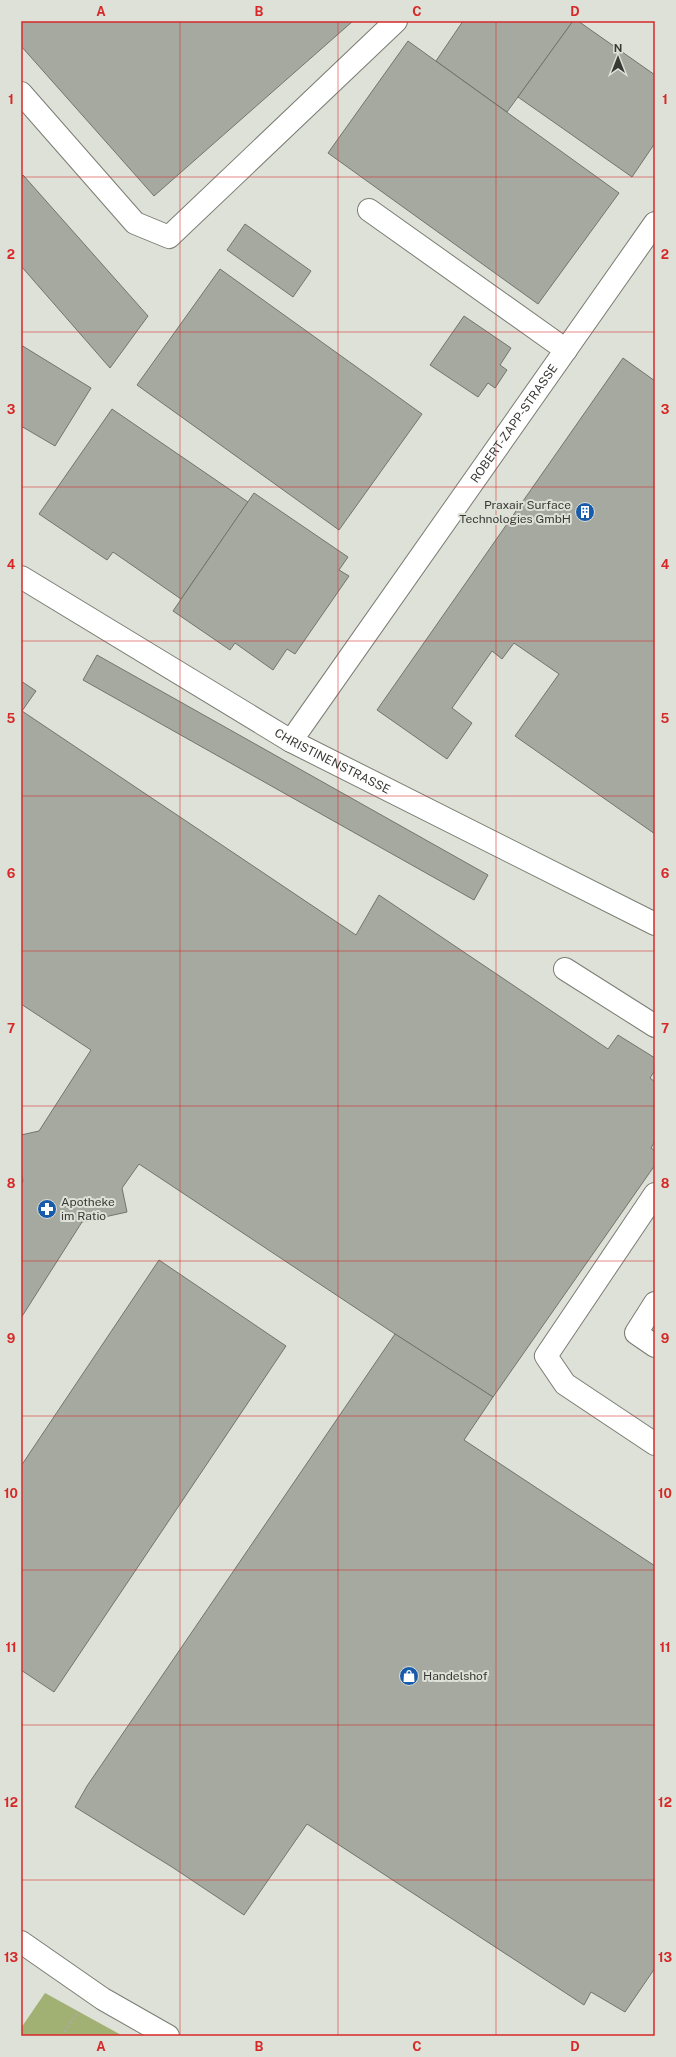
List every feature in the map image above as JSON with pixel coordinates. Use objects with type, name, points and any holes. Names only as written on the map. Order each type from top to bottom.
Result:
[{"type":"street","points":[[21,93],[135,223],[169,237],[396,21]]},
{"type":"street","points":[[369,210],[566,350]]},
{"type":"street","name":"ROBERT-ZAPP-STRASSE","points":[[291,741],[655,223]]},
{"type":"street","name":"CHRISTINENSTRASSE","points":[[21,577],[291,741],[655,924]]},
{"type":"street","points":[[565,969],[655,1026]]},
{"type":"street","points":[[655,1194],[546,1356],[565,1384],[655,1444]]},
{"type":"street","points":[[655,1303],[636,1334],[655,1346]]},
{"type":"street","points":[[21,1942],[103,1999],[168,2036]]},
{"type":"green space","points":[[45,1993],[123,2036],[21,2036],[21,2028]]},
{"type":"building","points":[[21,21],[353,21],[154,196],[21,46]]},
{"type":"building","points":[[463,21],[573,21],[507,112],[436,61]]},
{"type":"building","points":[[573,21],[578,21],[655,75],[655,143],[632,177],[518,97]]},
{"type":"building","points":[[408,41],[619,193],[538,304],[328,153]]},
{"type":"building","points":[[23,175],[148,316],[110,368],[21,266],[21,177]]},
{"type":"building","points":[[245,224],[311,271],[293,297],[227,250]]},
{"type":"building","points":[[220,269],[422,414],[339,530],[137,385]]},
{"type":"building","points":[[464,316],[511,348],[500,365],[507,370],[495,388],[488,383],[478,397],[430,365]]},
{"type":"building","points":[[21,345],[91,388],[55,446],[21,426]]},
{"type":"building","name":"Praxair Surface Technologies GmbH","points":[[623,358],[655,381],[655,834],[515,736],[559,674],[514,643],[502,659],[492,651],[452,708],[472,723],[447,759],[377,710]]},
{"type":"building","points":[[112,409],[248,502],[181,599],[113,552],[107,560],[39,514]]},
{"type":"building","points":[[254,493],[348,557],[339,570],[349,576],[295,654],[287,649],[273,670],[235,643],[230,650],[173,611]]},
{"type":"building","points":[[97,655],[488,875],[474,900],[83,680]]},
{"type":"building","points":[[21,681],[36,691],[22,711],[356,935],[379,895],[608,1049],[618,1035],[655,1058],[655,1070],[650,1078],[655,1082],[655,1141],[651,1148],[655,1151],[655,1165],[493,1397],[395,1334],[139,1164],[122,1188],[127,1212],[82,1222],[21,1318],[21,1184],[23,1181],[21,1171],[21,1135],[39,1131],[91,1050],[21,1004]]},
{"type":"building","points":[[159,1260],[286,1346],[54,1692],[21,1670],[21,1466]]},
{"type":"building","name":"Handelshof","points":[[395,1334],[493,1397],[464,1440],[655,1566],[655,1968],[625,2012],[591,1992],[584,2005],[307,1824],[244,1915],[172,1867],[75,1807],[87,1786]]},
{"type":"place","name":"Praxair Surface Technologies GmbH","points":[[585,512]]},
{"type":"place","name":"Apotheke im Ratio","points":[[47,1209]]},
{"type":"place","name":"Handelshof","points":[[409,1676]]}]
